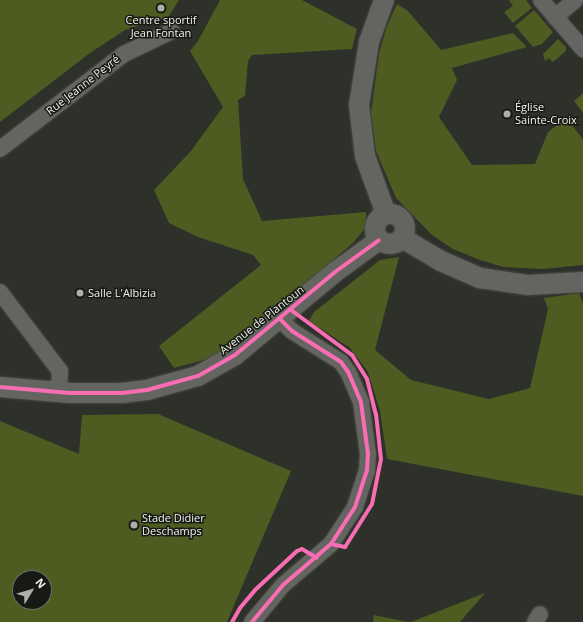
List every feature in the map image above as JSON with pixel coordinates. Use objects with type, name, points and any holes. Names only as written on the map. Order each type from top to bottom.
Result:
[{"type":"street","points":[[384,0],[369,42],[359,105],[365,156],[386,214]]},
{"type":"street","points":[[541,0],[583,49]]},
{"type":"street","points":[[555,17],[575,0]]},
{"type":"street","name":"Rue Jeanne Peyré","points":[[0,149],[124,54],[172,31]]},
{"type":"street","points":[[386,214],[395,215],[402,220],[405,229],[402,238],[388,245],[379,240],[375,225],[386,214]]},
{"type":"street","points":[[402,238],[454,267],[480,278],[528,285],[583,282]]},
{"type":"street","name":"Avenue de Plantoun","points":[[0,387],[59,392],[122,393],[147,390],[185,380],[212,369],[235,354],[280,319],[335,272],[379,240]]},
{"type":"street","points":[[0,292],[60,372],[59,392]]},
{"type":"street","points":[[252,622],[283,585],[331,544],[355,507],[367,471],[368,449],[361,402],[348,372],[341,362],[292,330],[280,319]]},
{"type":"green space","points":[[0,0],[179,0],[169,16],[125,30],[90,53],[0,122]]},
{"type":"green space","points":[[220,0],[302,0],[357,29],[352,49],[252,55],[248,61],[245,96],[238,100],[243,179],[262,221],[366,212],[366,227],[353,243],[258,324],[215,357],[174,368],[159,346],[261,265],[253,255],[198,237],[169,223],[154,190],[191,151],[223,107],[190,51],[198,41]]},
{"type":"green space","points":[[509,0],[526,0],[532,8],[513,23],[504,12],[513,6]]},
{"type":"green space","points":[[397,4],[408,11],[441,50],[513,33],[527,47],[452,68],[457,80],[439,117],[472,165],[535,164],[548,132],[566,118],[583,139],[583,265],[543,269],[503,267],[480,260],[453,249],[432,235],[396,198],[376,151],[371,113],[379,53],[387,26]]},
{"type":"green space","points":[[534,10],[553,32],[542,44],[533,47],[515,26]]},
{"type":"green space","points":[[558,39],[566,47],[566,51],[553,62],[549,58],[545,61],[543,54]]},
{"type":"green space","points":[[583,93],[583,113],[574,101]]},
{"type":"green space","points":[[399,257],[375,350],[411,380],[489,399],[530,388],[548,309],[544,298],[579,293],[583,304],[583,496],[387,459],[380,411],[368,372],[350,348],[309,321],[314,312],[380,260]]},
{"type":"green space","name":"Stade Didier Deschamps","points":[[158,414],[291,471],[227,622],[0,622],[0,421],[79,454],[82,415]]},
{"type":"green space","points":[[485,593],[460,622],[411,622]]},
{"type":"green space","points":[[374,615],[408,622],[373,622]]},
{"type":"cycle path","points":[[0,387],[70,393],[122,393],[147,390],[198,376],[235,355],[335,272],[379,240]]},
{"type":"cycle path","points":[[291,310],[352,355],[367,379],[376,414],[381,459],[372,504],[345,547],[331,544]]},
{"type":"cycle path","points":[[252,622],[283,585],[331,544],[355,507],[367,471],[368,454],[361,402],[348,372],[341,362],[292,331],[280,319]]},
{"type":"cycle path","points":[[232,622],[240,608],[255,590],[297,551],[302,549],[317,558]]},
{"type":"place","name":"Centre sportif Jean Fontan","points":[[161,8]]},
{"type":"place","name":"Église Sainte-Croix","points":[[507,114]]},
{"type":"place","name":"Salle L'Albizia","points":[[80,293]]},
{"type":"place","name":"Stade Didier Deschamps","points":[[134,525]]}]
